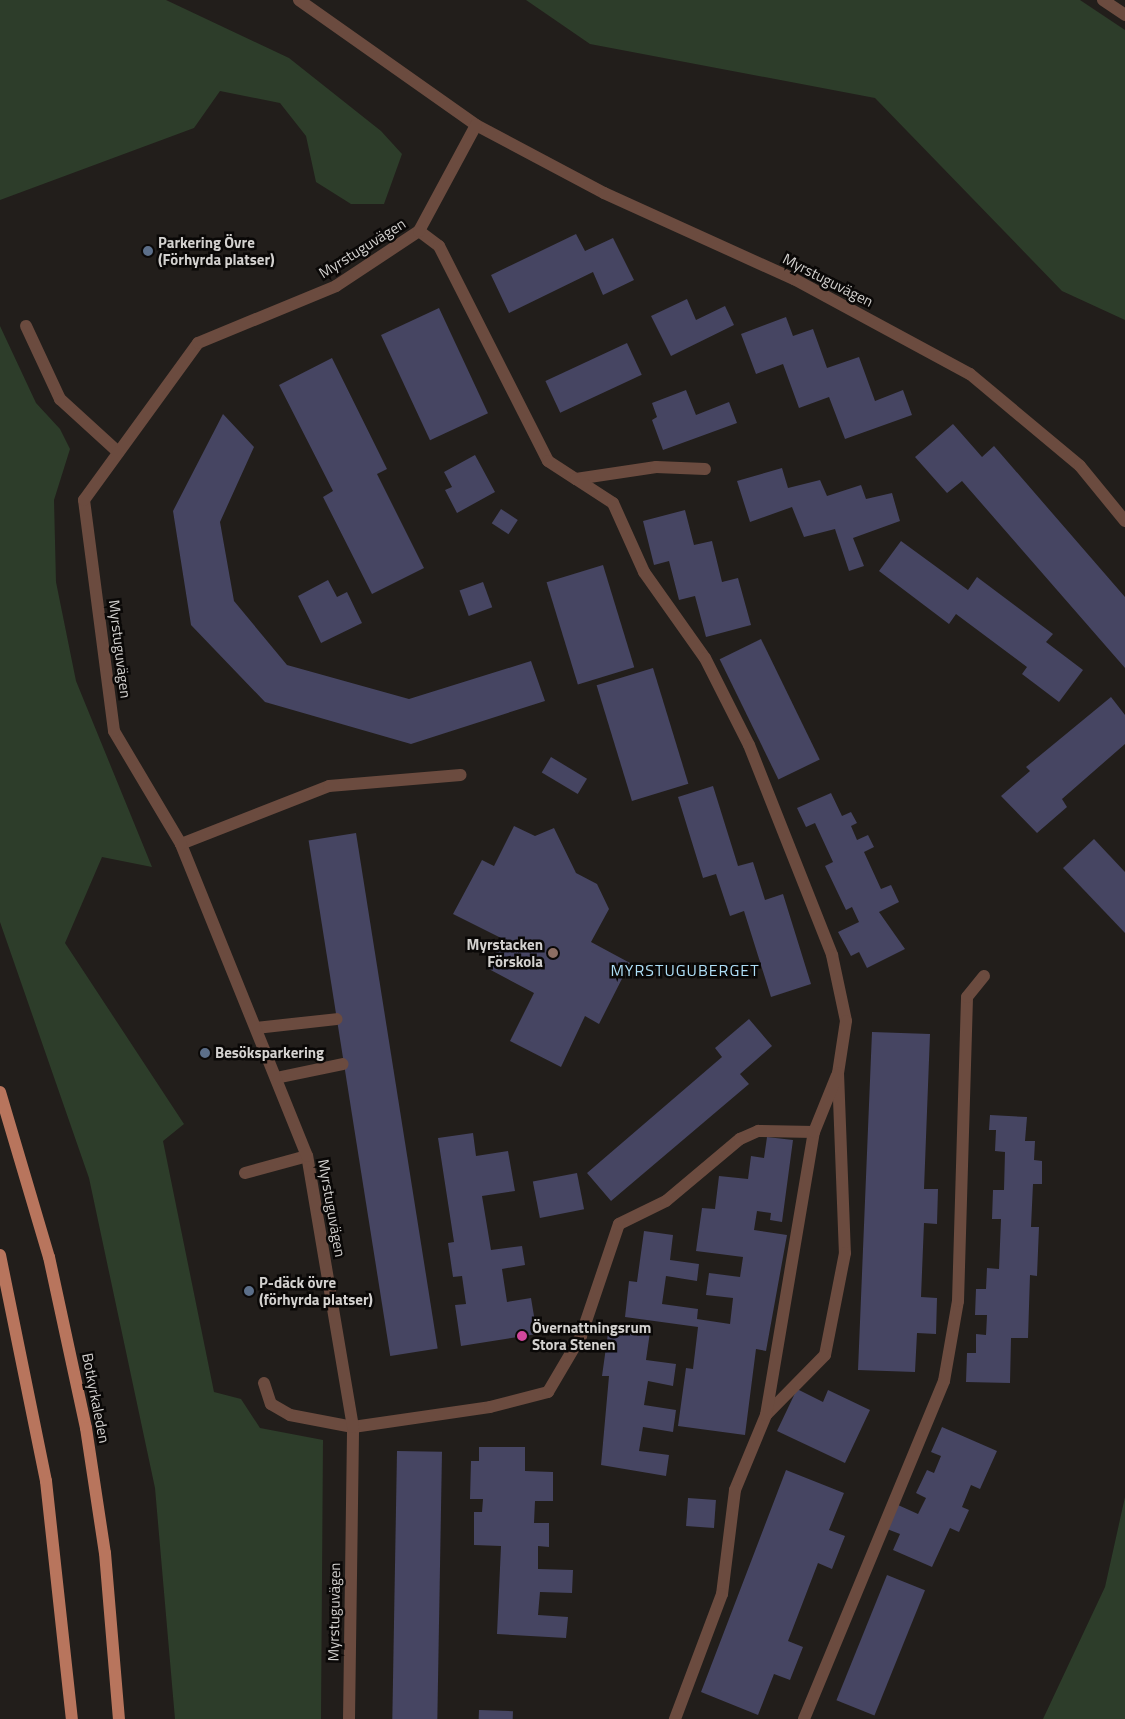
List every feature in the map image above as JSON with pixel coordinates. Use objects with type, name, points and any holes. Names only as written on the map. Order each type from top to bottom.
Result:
[{"type":"main road","name":"Botkyrkaleden","points":[[0,1092],[49,1257],[86,1428],[105,1552],[119,1719]]},
{"type":"main road","points":[[0,1256],[46,1481],[72,1719]]},
{"type":"street","name":"Myrstuguvägen","points":[[299,0],[476,125],[604,193],[794,279],[970,374],[1080,466],[1125,521]]},
{"type":"street","points":[[1103,0],[1125,15]]},
{"type":"street","name":"Myrstuguvägen","points":[[349,1719],[353,1427],[307,1156],[181,844],[114,731],[84,500],[198,343],[336,286],[419,232],[476,125]]},
{"type":"street","name":"Myrstuguvägen","points":[[419,232],[439,246],[548,460],[613,504],[644,572],[705,658],[749,745],[832,955],[846,1021],[838,1073]]},
{"type":"street","points":[[26,326],[60,399],[118,452]]},
{"type":"street","points":[[576,479],[656,467],[705,469]]},
{"type":"street","points":[[181,844],[329,786],[461,775]]},
{"type":"street","points":[[804,1719],[944,1381],[958,1301],[967,997],[984,976]]},
{"type":"street","points":[[256,1028],[337,1019]]},
{"type":"street","points":[[276,1078],[343,1064]]},
{"type":"street","points":[[674,1719],[722,1594],[735,1490],[766,1415],[814,1132],[838,1073]]},
{"type":"street","points":[[766,1415],[825,1355],[845,1253],[838,1073]]},
{"type":"street","points":[[264,1383],[271,1404],[290,1415],[353,1427],[490,1407],[548,1392],[581,1336],[619,1224],[666,1201],[746,1136],[758,1131],[814,1132]]},
{"type":"street","points":[[245,1173],[307,1156]]},
{"type":"green space","points":[[0,0],[166,0],[289,58],[381,131],[402,154],[384,204],[351,204],[316,182],[306,136],[280,103],[220,91],[194,128],[0,200]]},
{"type":"green space","points":[[526,0],[1080,0],[1125,30],[1125,320],[1062,291],[875,98],[590,44]]},
{"type":"green space","points":[[0,326],[36,403],[60,429],[70,449],[54,500],[56,582],[76,681],[152,867],[102,857],[65,943],[184,1124],[163,1141],[214,1392],[241,1399],[260,1428],[323,1440],[321,1719],[175,1719],[155,1488],[89,1178],[0,922]]},
{"type":"green space","points":[[1125,1497],[1125,1719],[1043,1719],[1105,1587]]},
{"type":"building","points":[[576,234],[585,251],[613,238],[634,280],[603,295],[593,272],[509,313],[491,275]]},
{"type":"building","points":[[687,299],[696,320],[725,306],[734,325],[671,356],[651,316]]},
{"type":"building","points":[[439,308],[488,413],[430,440],[381,335]]},
{"type":"building","points":[[786,317],[793,336],[813,329],[827,368],[859,357],[875,401],[903,390],[912,415],[845,439],[829,397],[799,408],[783,364],[756,374],[741,334]]},
{"type":"building","points":[[627,343],[642,375],[560,413],[545,381]]},
{"type":"building","points":[[332,358],[387,469],[377,474],[424,568],[372,594],[323,497],[333,491],[279,385]]},
{"type":"building","points":[[686,390],[696,415],[729,402],[737,423],[663,450],[652,420],[657,417],[652,403]]},
{"type":"building","points":[[223,414],[254,447],[220,522],[234,601],[287,665],[409,699],[531,661],[545,701],[411,744],[265,702],[191,625],[173,511]]},
{"type":"building","points":[[953,424],[982,457],[994,446],[1125,597],[1125,668],[962,481],[947,493],[915,457]]},
{"type":"building","points":[[475,455],[495,492],[457,513],[445,490],[452,487],[444,472]]},
{"type":"building","points":[[782,468],[788,488],[820,480],[827,496],[861,485],[866,499],[892,493],[900,521],[853,538],[864,566],[849,571],[835,529],[804,537],[792,507],[750,522],[737,481]]},
{"type":"building","points":[[501,509],[518,520],[509,534],[492,523]]},
{"type":"building","points":[[685,510],[694,545],[712,541],[722,582],[738,578],[751,625],[706,637],[695,596],[679,600],[669,561],[654,565],[643,521]]},
{"type":"building","points":[[901,541],[968,590],[977,577],[1053,634],[1046,642],[1083,670],[1059,702],[1022,674],[1027,667],[956,614],[949,624],[879,571]]},
{"type":"building","points":[[603,565],[634,667],[578,685],[547,582]]},
{"type":"building","points":[[328,580],[337,597],[347,592],[362,623],[321,643],[298,596]]},
{"type":"building","points":[[483,582],[492,607],[469,616],[460,591]]},
{"type":"building","points":[[761,639],[820,759],[778,780],[720,659]]},
{"type":"building","points":[[653,668],[688,784],[632,801],[597,685]]},
{"type":"building","points":[[1111,697],[1125,715],[1125,744],[1062,799],[1067,807],[1037,833],[1001,796],[1030,771],[1026,767]]},
{"type":"building","points":[[551,757],[587,779],[578,794],[542,772]]},
{"type":"building","points":[[713,786],[738,866],[753,862],[765,900],[783,894],[811,984],[771,997],[744,911],[730,916],[716,874],[703,878],[678,797]]},
{"type":"building","points":[[831,793],[842,816],[851,812],[857,823],[851,826],[857,840],[868,835],[874,847],[864,852],[881,889],[891,885],[899,902],[879,912],[905,949],[867,968],[859,952],[851,956],[838,932],[859,922],[852,907],[846,910],[825,866],[833,862],[815,823],[806,827],[797,808]]},
{"type":"building","name":"Myrstacken Förskola","points":[[514,826],[535,836],[554,828],[576,873],[597,884],[609,909],[591,942],[630,963],[599,1024],[585,1016],[561,1067],[510,1041],[534,993],[487,968],[503,939],[453,914],[482,860],[494,866]]},
{"type":"building","points":[[356,833],[438,1349],[390,1356],[309,841]]},
{"type":"building","points":[[1094,839],[1125,872],[1125,933],[1063,868]]},
{"type":"building","points":[[749,1019],[772,1046],[740,1074],[749,1084],[611,1201],[587,1173],[722,1057],[715,1048]]},
{"type":"building","points":[[872,1032],[930,1034],[924,1189],[938,1189],[937,1224],[924,1223],[921,1297],[937,1298],[936,1334],[917,1333],[915,1372],[858,1370]]},
{"type":"building","points":[[990,1115],[1027,1117],[1025,1141],[1035,1141],[1034,1160],[1042,1161],[1042,1184],[1033,1184],[1031,1227],[1039,1227],[1037,1276],[1030,1275],[1028,1338],[1011,1338],[1010,1383],[966,1382],[967,1353],[976,1353],[976,1334],[986,1335],[987,1315],[975,1315],[976,1289],[986,1289],[987,1268],[999,1269],[1001,1219],[992,1219],[993,1190],[1004,1190],[1005,1152],[995,1151],[996,1130],[989,1130]]},
{"type":"building","points":[[473,1133],[476,1156],[508,1151],[515,1191],[482,1196],[491,1250],[522,1246],[525,1265],[502,1269],[507,1302],[531,1298],[537,1334],[461,1346],[455,1305],[466,1304],[462,1276],[453,1277],[448,1243],[454,1242],[438,1138]]},
{"type":"building","points":[[767,1137],[793,1140],[782,1222],[770,1220],[771,1213],[757,1211],[754,1230],[787,1235],[766,1351],[756,1349],[745,1435],[678,1426],[686,1368],[693,1369],[698,1327],[625,1317],[629,1281],[637,1282],[644,1231],[673,1235],[670,1260],[699,1264],[697,1281],[666,1276],[662,1304],[698,1309],[697,1319],[730,1324],[733,1298],[706,1295],[709,1273],[740,1277],[743,1257],[696,1251],[702,1208],[715,1209],[719,1176],[748,1179],[751,1156],[764,1158]]},
{"type":"building","points":[[577,1173],[584,1209],[540,1218],[533,1182]]},
{"type":"building","points":[[609,1326],[650,1332],[646,1360],[676,1364],[673,1386],[648,1381],[644,1405],[676,1410],[673,1432],[643,1427],[639,1451],[669,1455],[666,1476],[601,1465],[609,1376],[602,1376]]},
{"type":"building","points":[[797,1389],[823,1402],[828,1390],[870,1410],[845,1463],[777,1431]]},
{"type":"building","points":[[942,1427],[997,1451],[980,1489],[971,1485],[962,1507],[969,1510],[959,1532],[950,1528],[932,1567],[893,1550],[900,1534],[887,1529],[898,1505],[918,1514],[926,1498],[916,1493],[927,1470],[934,1473],[941,1456],[931,1452]]},
{"type":"building","points":[[479,1447],[525,1447],[525,1471],[553,1472],[553,1501],[535,1501],[534,1523],[549,1523],[549,1547],[538,1546],[538,1569],[573,1570],[572,1593],[540,1592],[538,1615],[568,1617],[566,1638],[497,1634],[501,1546],[474,1545],[474,1512],[482,1512],[483,1499],[470,1499],[471,1461],[479,1461]]},
{"type":"building","points":[[397,1451],[442,1452],[437,1719],[392,1719]]},
{"type":"building","points":[[786,1470],[844,1493],[829,1530],[845,1536],[832,1569],[818,1563],[788,1641],[803,1647],[790,1680],[774,1674],[758,1715],[701,1692]]},
{"type":"building","points":[[688,1498],[716,1500],[714,1528],[686,1526]]},
{"type":"building","points":[[887,1575],[925,1590],[874,1716],[836,1700]]},
{"type":"building","points":[[479,1710],[513,1711],[513,1719],[479,1719]]},
{"type":"place","name":"Parkering Övre (Förhyrda platser)","points":[[148,251]]},
{"type":"place","name":"Myrstacken Förskola","points":[[553,953]]},
{"type":"place","name":"Besöksparkering","points":[[205,1053]]},
{"type":"place","name":"P-däck övre (förhyrda platser)","points":[[249,1291]]},
{"type":"place","name":"Övernattningsrum Stora Stenen","points":[[522,1336]]},
{"type":"district","name":"MYRSTUGUBERGET","points":[[685,970]]}]
